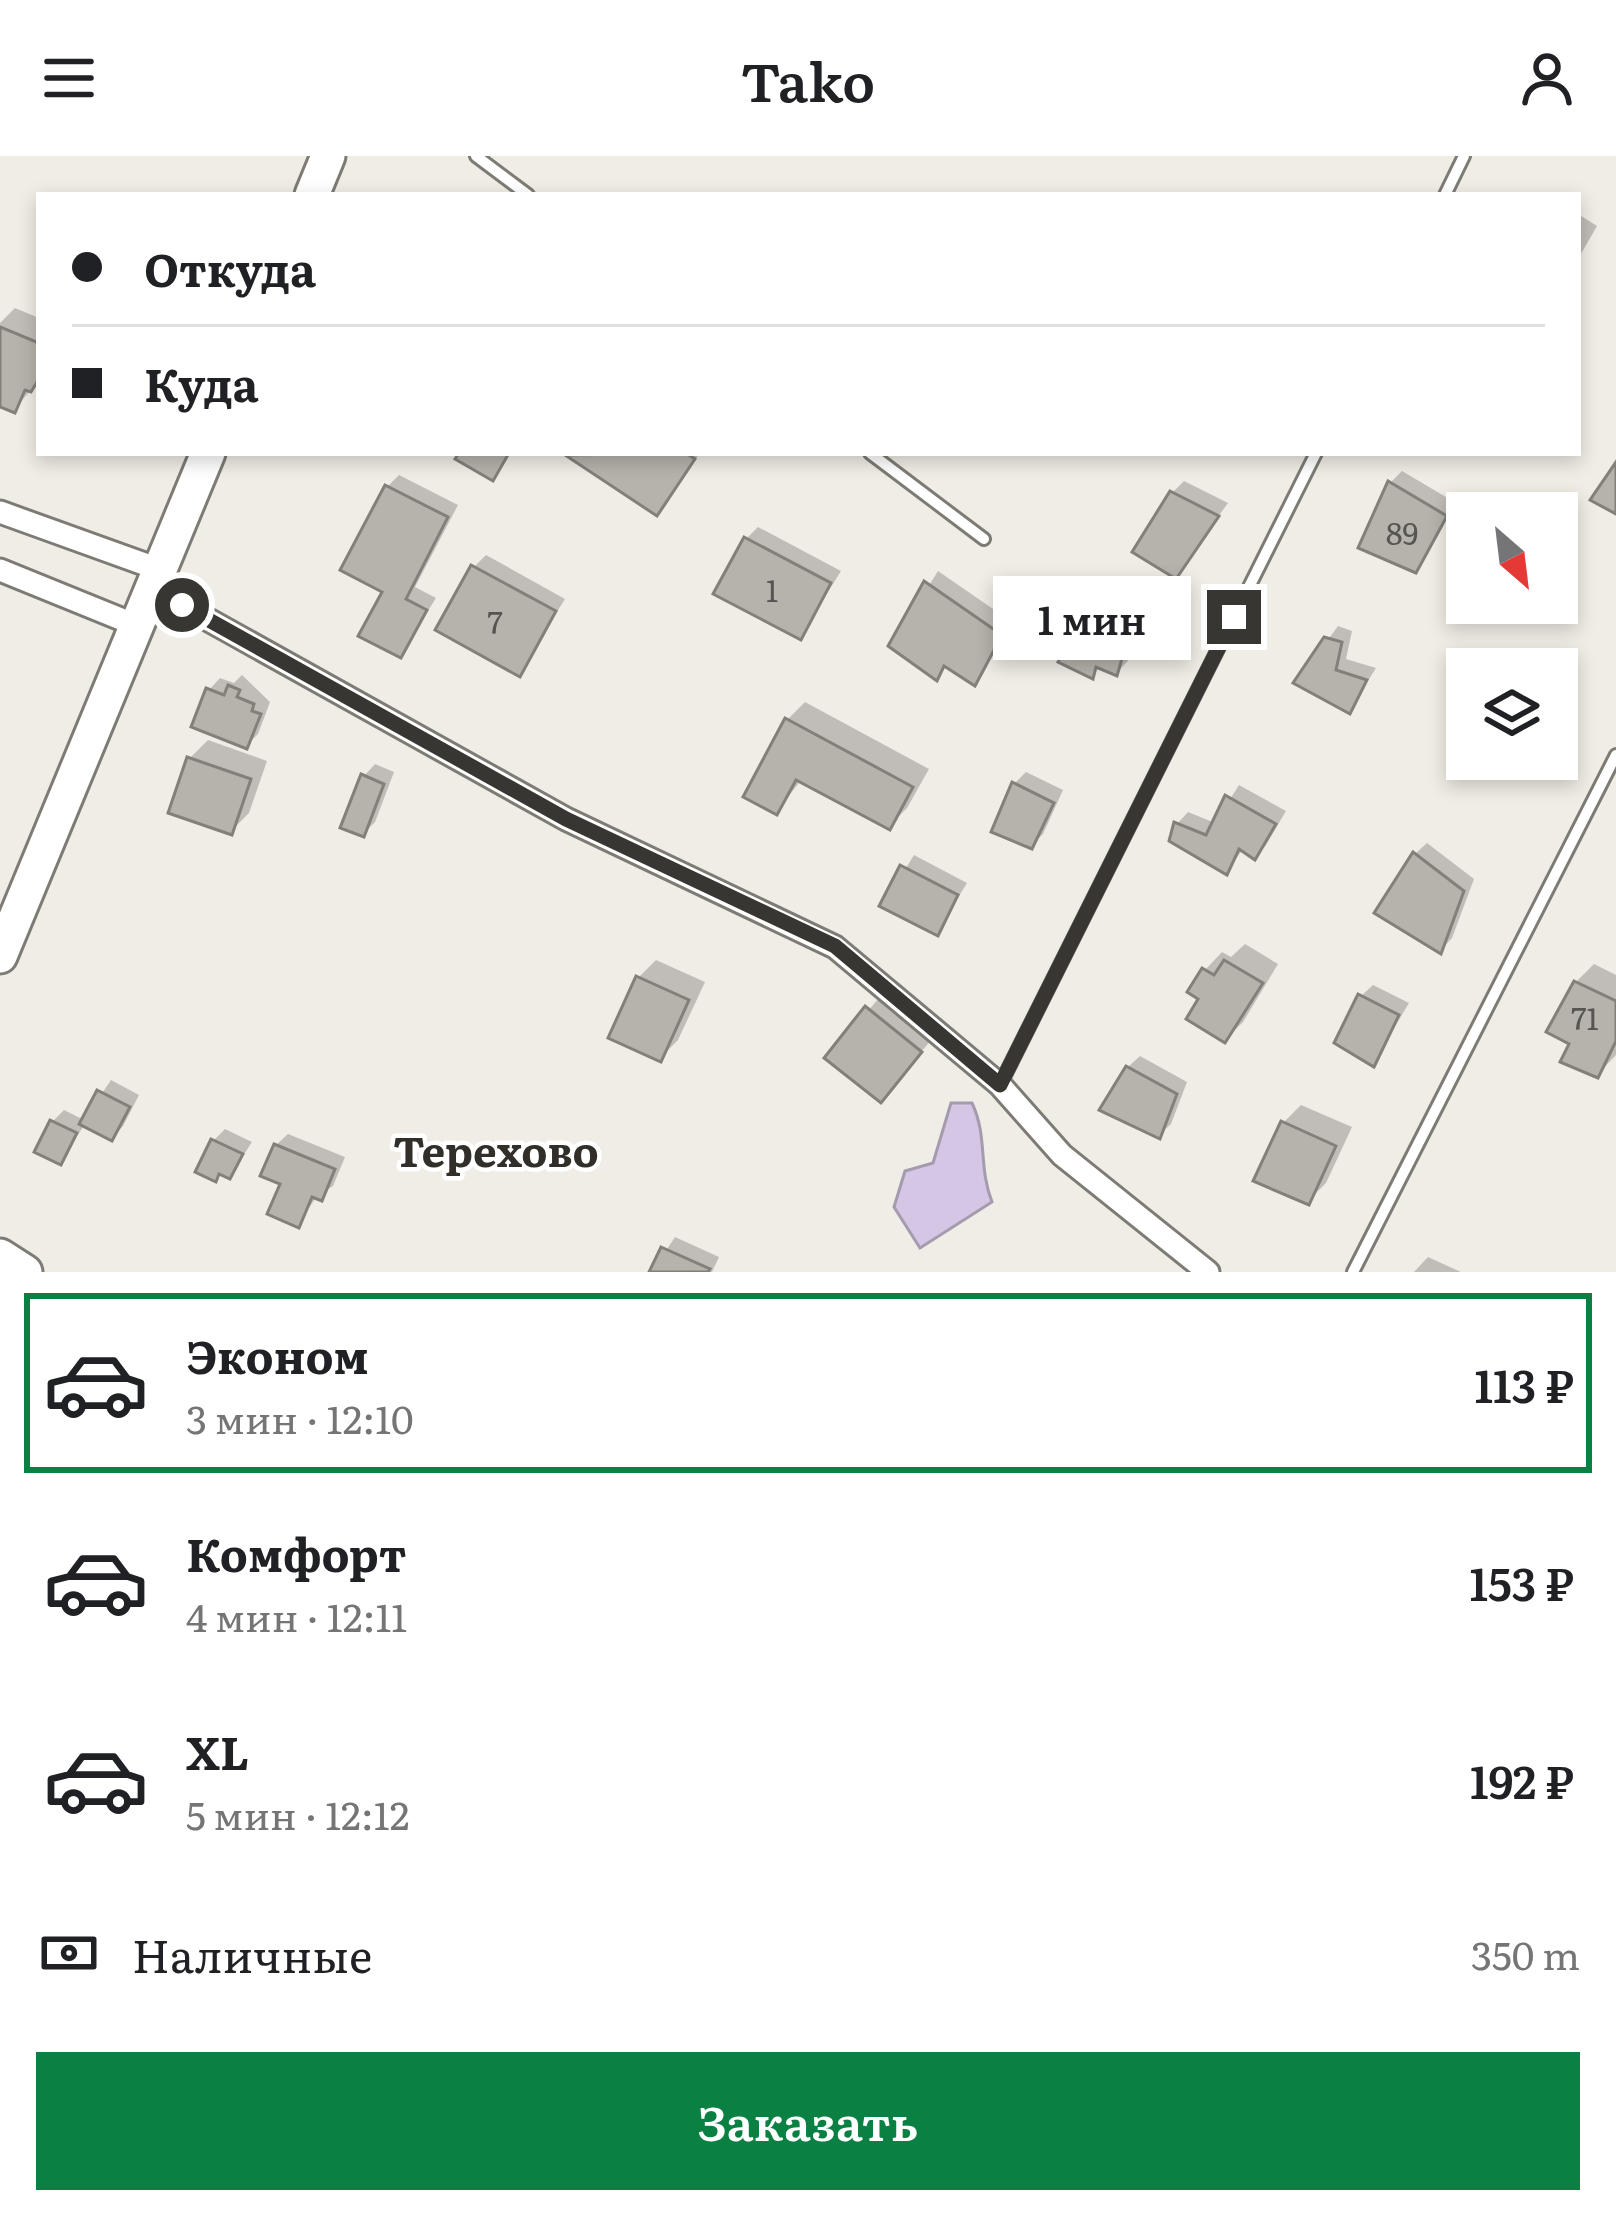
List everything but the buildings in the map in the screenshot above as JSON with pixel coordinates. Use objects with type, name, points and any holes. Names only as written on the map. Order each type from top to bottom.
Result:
[{"type":"main road","points":[[314,192],[328,156]]},
{"type":"main road","points":[[0,956],[207,456]]},
{"type":"main road","points":[[0,1256],[25,1272]]},
{"type":"street","points":[[0,512],[157,579],[566,819],[835,946],[1000,1085],[1062,1155],[1208,1272]]},
{"type":"street","points":[[0,571],[138,626]]},
{"type":"lane","points":[[476,156],[524,192]]},
{"type":"lane","points":[[1446,192],[1464,156]]},
{"type":"lane","points":[[874,456],[984,539]]},
{"type":"lane","points":[[1000,1085],[1314,456]]},
{"type":"lane","points":[[1354,1272],[1616,755]]},
{"type":"shaded area","points":[[951,1103],[972,1103],[992,1202],[920,1248],[894,1207],[905,1171],[933,1163]]},
{"type":"district","name":"Терехово","points":[[496,1149]]},
{"type":"route","points":[[182,605],[566,819],[835,946],[1000,1085],[1234,617]]}]
